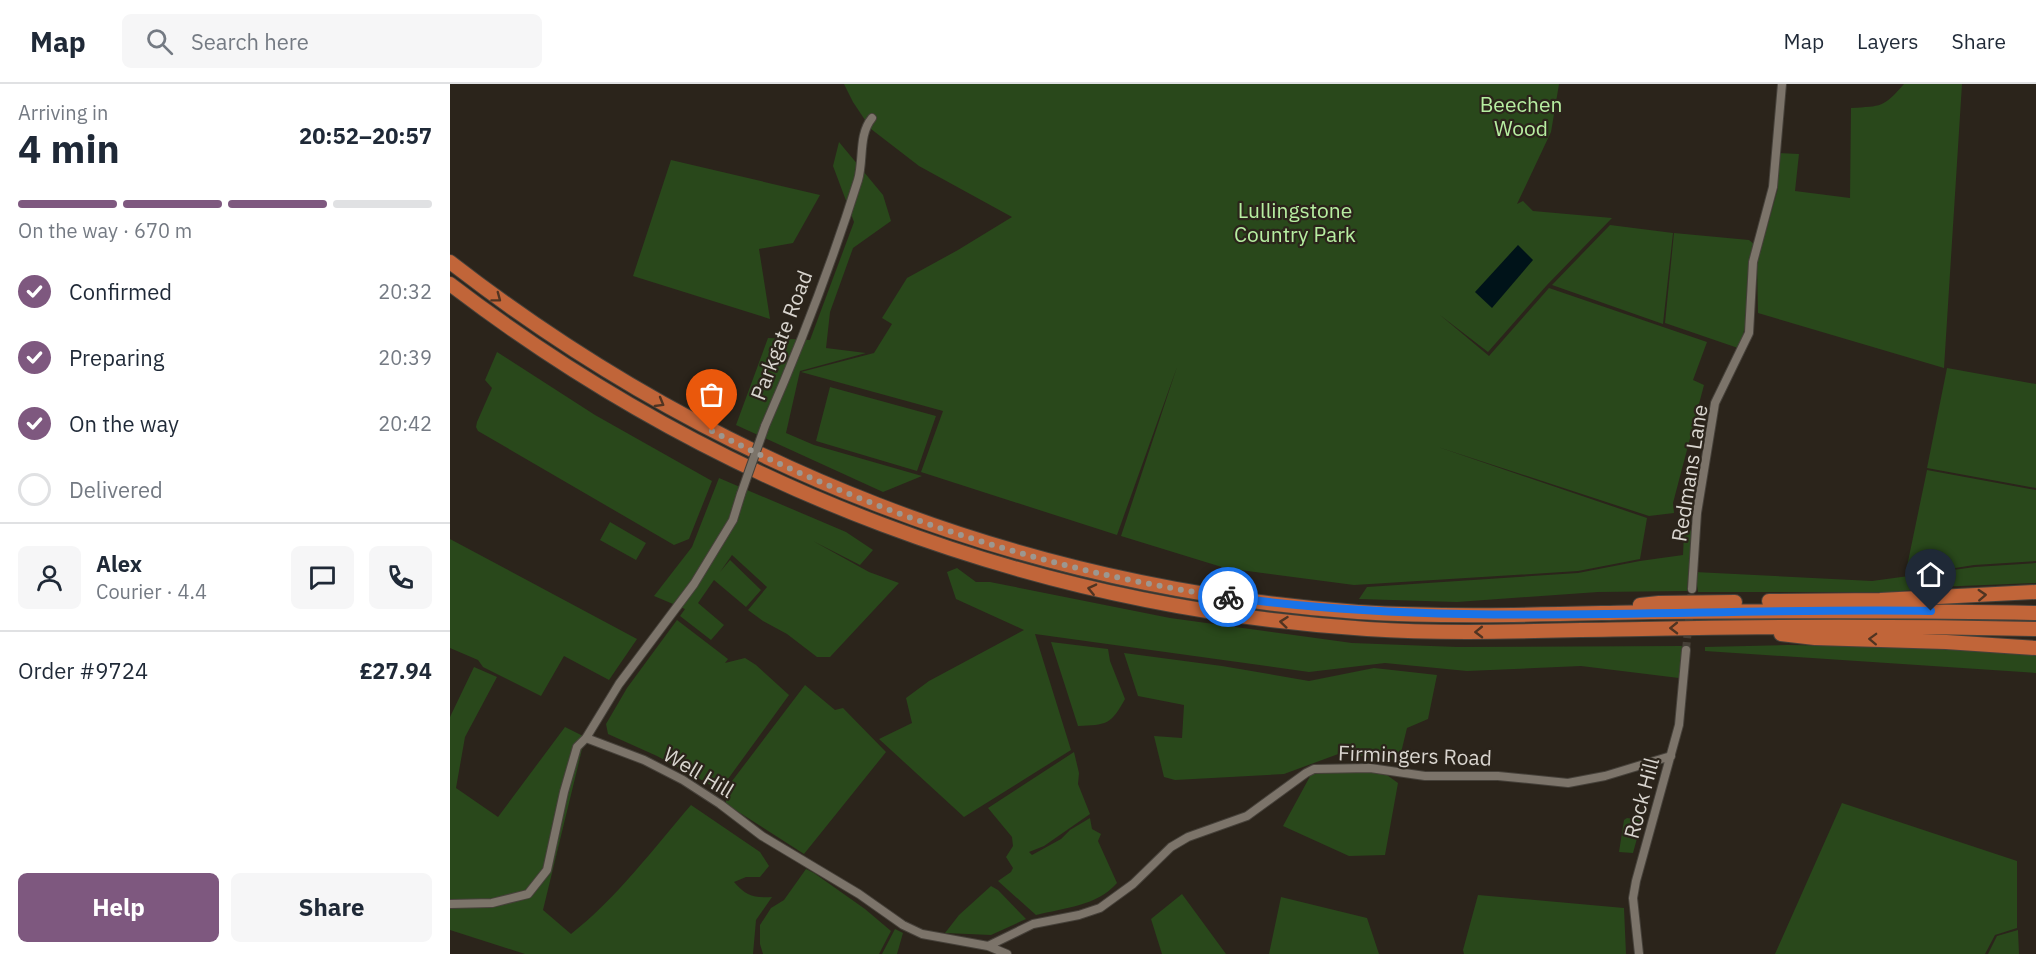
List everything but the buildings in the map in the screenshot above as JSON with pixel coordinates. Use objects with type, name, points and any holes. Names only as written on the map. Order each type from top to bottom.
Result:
[{"type":"highway","points":[[450,262],[513,310],[591,362],[712,431],[777,463],[863,500],[996,546],[1132,580],[1224,597],[1406,614],[1499,615],[1827,610],[2036,613]]},
{"type":"highway","points":[[450,284],[519,334],[595,384],[672,429],[759,473],[834,507],[919,539],[1051,579],[1140,599],[1278,621],[1359,628],[1475,632],[1732,627],[2036,628]]},
{"type":"highway","points":[[1609,613],[1659,603],[1881,600],[2036,592]]},
{"type":"highway","points":[[1732,627],[1815,638],[1917,640],[2036,648]]},
{"type":"street","name":"Redmans Lane","points":[[1692,589],[1697,513],[1715,403],[1749,333],[1753,262],[1773,187],[1782,84]]},
{"type":"street","name":"Parkgate Road","points":[[586,738],[620,684],[694,584],[733,520],[765,426],[789,371],[859,177],[866,126],[872,118]]},
{"type":"street","name":"Rock Hill","points":[[1639,954],[1633,898],[1635,881],[1679,725],[1686,650]]},
{"type":"street","points":[[450,904],[492,903],[528,894],[547,870],[564,792],[578,747],[586,738]]},
{"type":"street","name":"Well Hill","points":[[586,738],[644,760],[683,780],[720,804],[762,836],[859,894],[903,925],[922,934],[988,946],[1007,954]]},
{"type":"street","name":"Firmingers Road","points":[[988,946],[1034,924],[1079,915],[1100,908],[1133,884],[1171,847],[1196,834],[1246,816],[1314,769],[1370,768],[1425,776],[1498,776],[1568,783],[1605,776],[1671,756]]},
{"type":"green space","points":[[844,84],[1559,84],[1551,132],[1517,204],[1523,201],[1533,211],[1612,218],[1547,285],[1488,352],[1440,315],[1489,356],[1549,288],[1707,342],[1693,380],[1704,385],[1673,503],[1674,513],[1649,516],[1438,447],[1647,518],[1640,559],[1578,571],[1354,585],[1225,568],[1121,536],[1177,367],[1117,535],[921,472],[943,411],[801,372],[874,353],[892,324],[882,318],[907,278],[1012,217],[919,166],[871,129]]},
{"type":"green space","points":[[1904,84],[1962,84],[1944,368],[1758,313],[1757,263],[1778,188],[1778,153],[1799,154],[1795,191],[1850,198],[1851,108],[1869,107],[1886,102]]},
{"type":"green space","points":[[839,142],[883,195],[891,221],[853,248],[830,312],[826,348],[866,353],[800,371],[786,433],[814,445],[922,476],[883,492],[736,425],[768,338],[810,340],[854,222],[833,166]]},
{"type":"green space","points":[[671,160],[820,195],[793,243],[759,249],[770,319],[633,276]]},
{"type":"green space","points":[[1610,225],[1673,233],[1663,324],[1552,285]]},
{"type":"green space","points":[[1674,233],[1749,240],[1754,244],[1747,277],[1745,324],[1738,348],[1665,323]]},
{"type":"green space","points":[[497,352],[595,415],[712,481],[689,539],[674,545],[478,431],[477,422],[492,388],[485,380]]},
{"type":"green space","points":[[1947,368],[2036,384],[2036,488],[1927,468]]},
{"type":"green space","points":[[830,387],[936,416],[917,471],[816,441]]},
{"type":"green space","points":[[1927,470],[2036,490],[2036,561],[1974,565],[1905,576]]},
{"type":"green space","points":[[719,478],[846,532],[873,550],[860,565],[813,541],[869,572],[899,583],[830,657],[817,657],[787,634],[748,610],[767,587],[732,555],[720,572],[730,560],[761,590],[746,607],[714,580],[698,603],[724,625],[711,640],[680,616],[685,609],[654,596],[692,547]]},
{"type":"green space","points":[[610,522],[646,543],[636,560],[600,540]]},
{"type":"green space","points":[[1692,530],[1687,591],[1598,592],[1457,602],[1359,599],[1367,587],[1578,573],[1683,555],[1684,532]]},
{"type":"green space","points":[[450,539],[637,639],[609,680],[564,656],[541,696],[483,667],[478,660],[450,648]]},
{"type":"green space","points":[[2036,563],[2036,583],[1936,587],[1893,592],[1698,592],[1695,572],[1872,581],[1975,567]]},
{"type":"green space","points":[[957,568],[976,582],[990,582],[1170,618],[1352,643],[1457,647],[1682,646],[1679,678],[1581,666],[1467,671],[1385,663],[1309,672],[1035,634],[1071,750],[964,817],[879,739],[912,723],[906,698],[929,681],[1024,630],[956,599],[947,572]]},
{"type":"green space","points":[[677,620],[728,659],[725,663],[745,658],[789,695],[720,790],[657,756],[608,734],[606,724],[627,688]]},
{"type":"green space","points":[[1051,642],[1108,649],[1110,661],[1125,699],[1116,714],[1107,722],[1078,726]]},
{"type":"green space","points":[[1787,645],[1938,647],[2036,653],[2036,673],[1705,651],[1705,647]]},
{"type":"green space","points":[[1124,653],[1222,666],[1309,681],[1374,668],[1437,675],[1428,719],[1407,728],[1399,761],[1341,753],[1284,774],[1175,780],[1164,777],[1154,736],[1182,738],[1184,705],[1138,696]]},
{"type":"green space","points":[[474,667],[497,677],[465,737],[456,788],[498,817],[565,727],[585,737],[543,910],[571,934],[619,889],[691,805],[760,852],[769,866],[760,877],[746,877],[734,882],[751,895],[772,897],[756,920],[753,954],[525,954],[450,930],[450,717]]},
{"type":"green space","points":[[805,685],[835,710],[843,708],[886,752],[804,854],[726,804],[726,789]]},
{"type":"green space","points":[[1074,752],[1079,773],[1078,784],[1090,814],[1044,846],[1029,852],[1032,855],[1061,839],[1070,830],[1090,818],[1092,829],[1101,834],[1098,841],[1117,883],[1100,897],[1090,901],[1036,915],[998,881],[1013,868],[1006,857],[1013,846],[1012,837],[988,808]]},
{"type":"green space","points":[[1314,769],[1380,770],[1398,783],[1385,855],[1349,856],[1283,826]]},
{"type":"green space","points":[[1842,803],[2017,861],[2017,928],[1995,935],[1985,954],[1775,954]]},
{"type":"green space","points":[[1627,818],[1642,820],[1633,853],[1619,852],[1624,820]]},
{"type":"green space","points":[[806,869],[865,909],[891,931],[879,954],[763,954],[760,944],[760,925],[771,908],[784,900]]},
{"type":"green space","points":[[991,886],[998,890],[1026,919],[991,935],[945,933],[959,915]]},
{"type":"green space","points":[[1182,894],[1226,954],[1162,954],[1151,919]]},
{"type":"green space","points":[[1478,895],[1624,908],[1626,954],[1464,954],[1463,950]]},
{"type":"green space","points":[[1281,897],[1367,918],[1379,954],[1269,954]]},
{"type":"green space","points":[[895,929],[903,933],[897,954],[882,954]]},
{"type":"green space","points":[[2018,930],[2019,954],[1988,954],[1997,936]]},
{"type":"shaded area","points":[[1518,245],[1533,260],[1492,308],[1475,292]]},
{"type":"tunnel","points":[[1686,650],[1692,589]]},
{"type":"way so far","points":[[712,431],[820,482],[951,532],[1040,559],[1086,570],[1228,597]]},
{"type":"route","points":[[1228,597],[1338,610],[1452,615],[1931,611]]},
{"type":"park label","name":"Beechen Wood","points":[[1521,116]]},
{"type":"park label","name":"Lullingstone Country Park","points":[[1295,222]]}]
